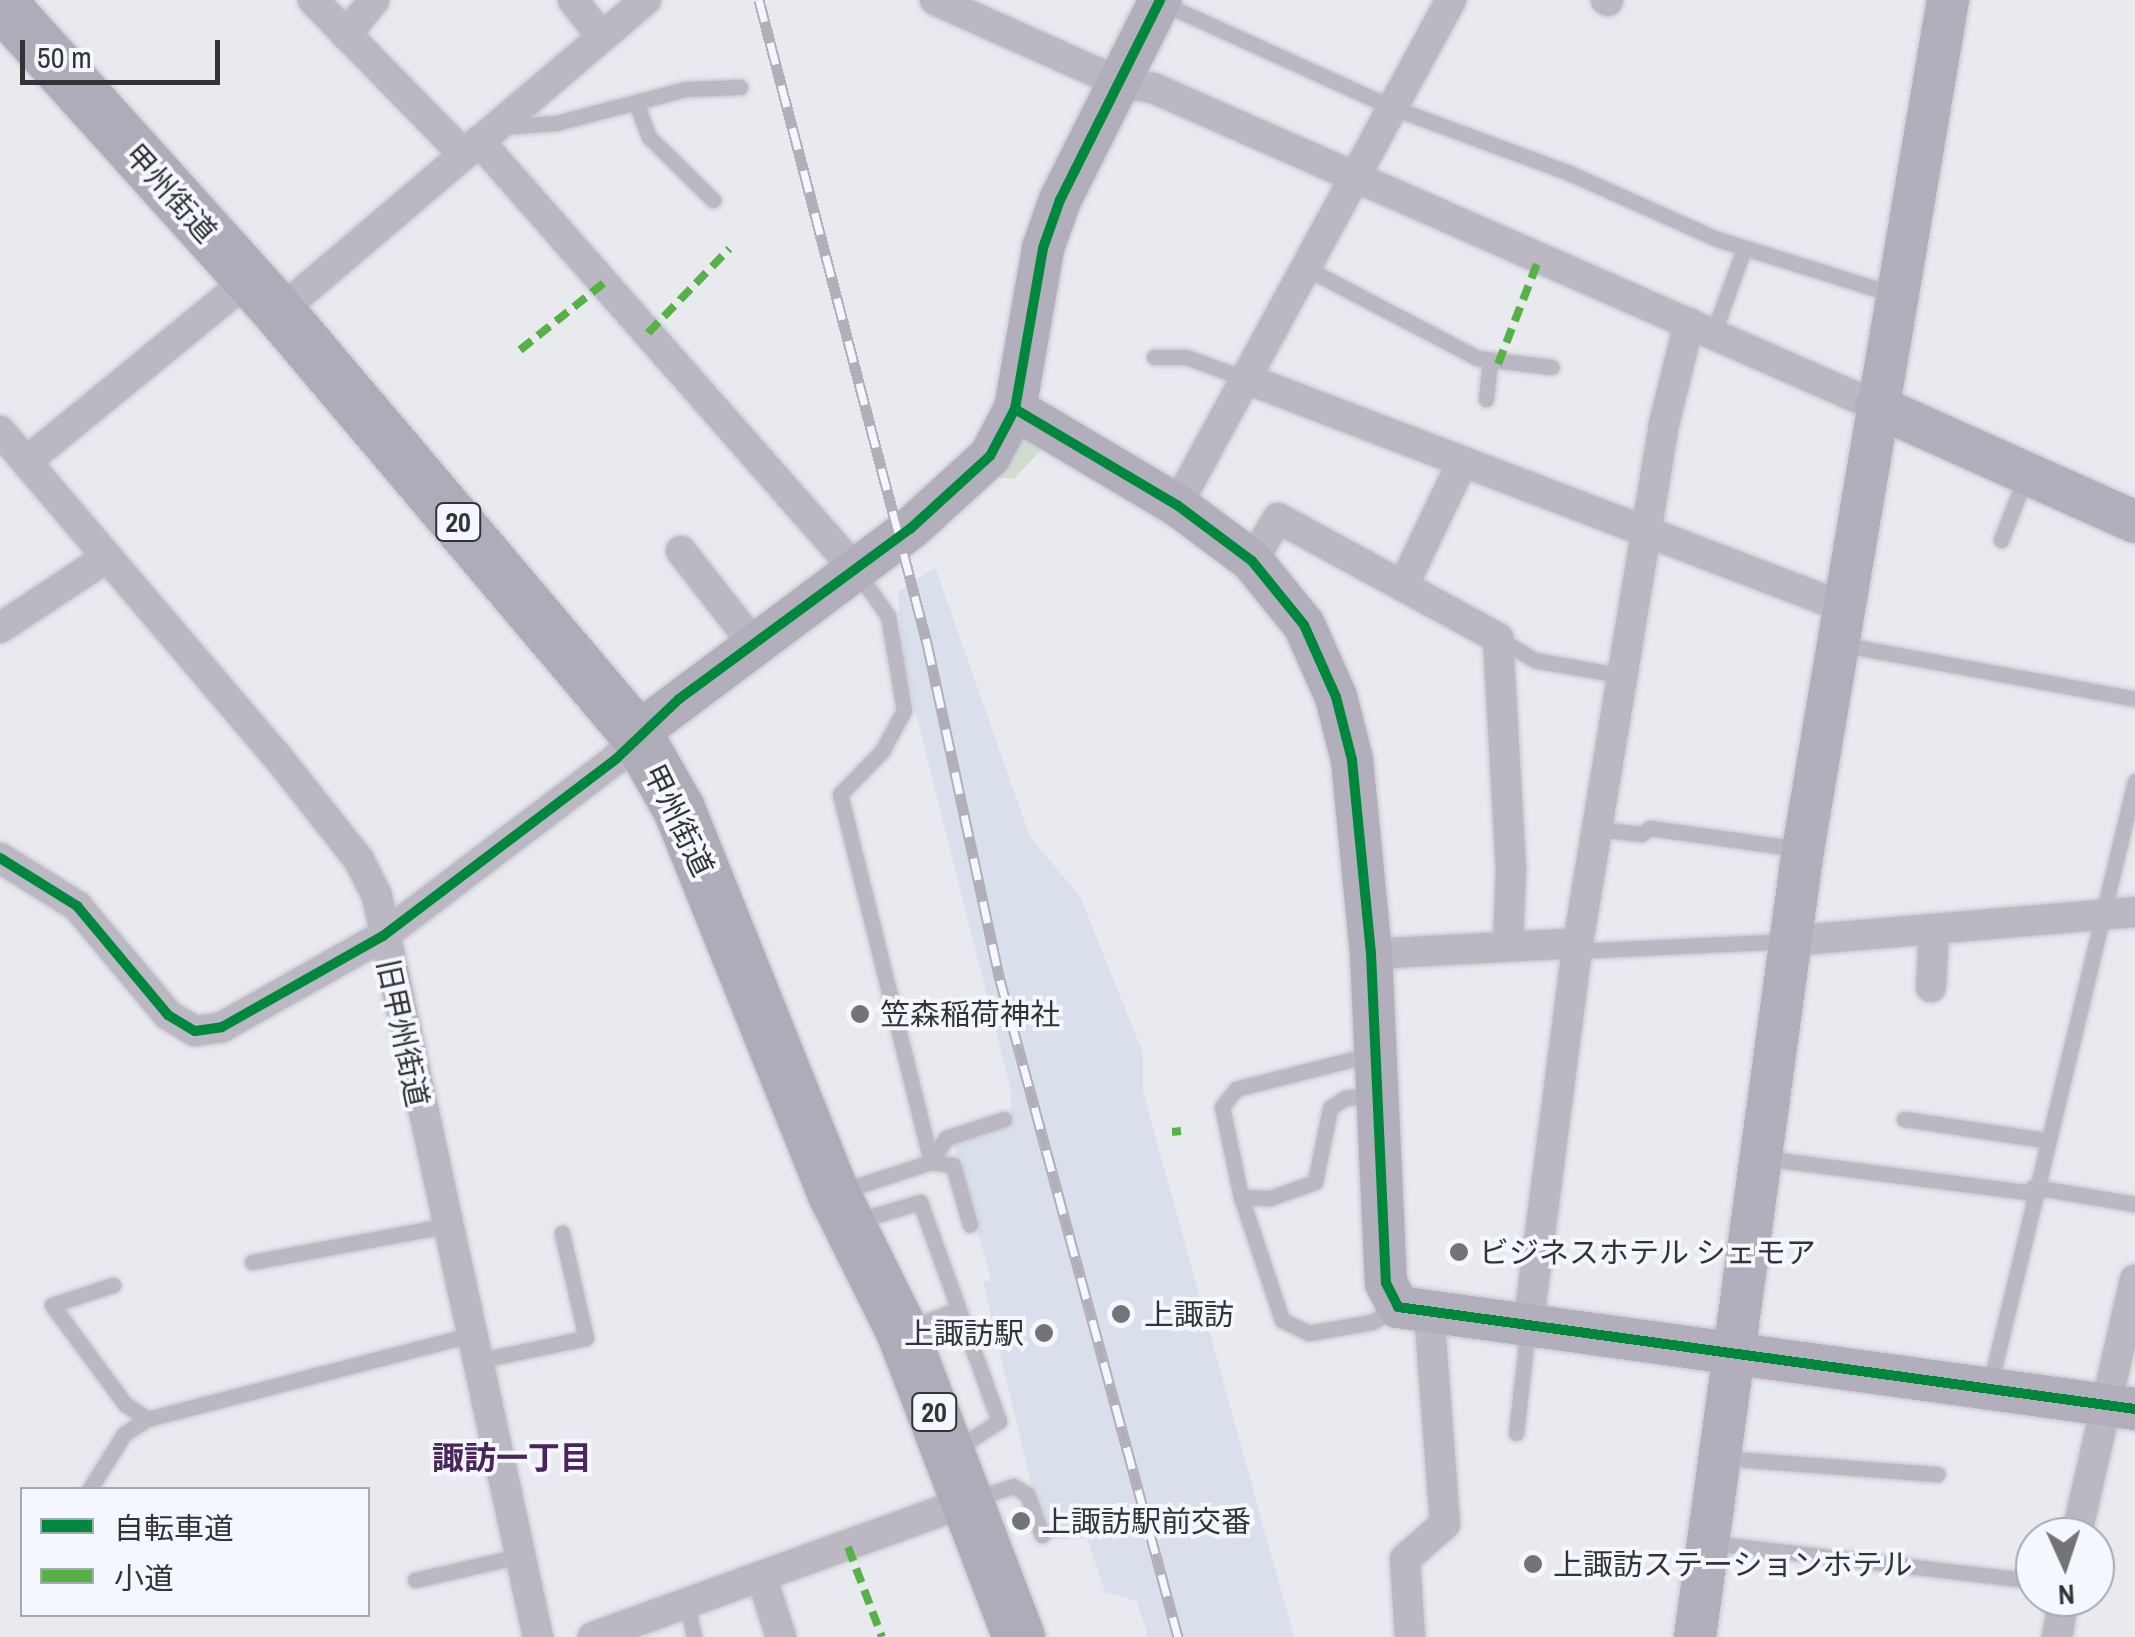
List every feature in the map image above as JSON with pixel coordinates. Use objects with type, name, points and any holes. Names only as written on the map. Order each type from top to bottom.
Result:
[{"type":"highway","name":"甲州街道","points":[[0,2],[264,296],[636,734],[679,809],[841,1208],[902,1331],[1019,1637]]},
{"type":"street","points":[[312,0],[346,34],[479,141],[855,569]]},
{"type":"street","points":[[346,34],[374,0]]},
{"type":"street","points":[[573,0],[601,36]]},
{"type":"street","points":[[27,461],[479,141],[646,0]]},
{"type":"street","points":[[935,0],[1118,82],[1153,88],[2135,522]]},
{"type":"street","points":[[1177,505],[1451,0]]},
{"type":"street","points":[[1695,1637],[1789,940],[1838,625],[1948,0]]},
{"type":"street","points":[[0,858],[77,906],[168,1015],[195,1031],[222,1027],[383,936],[616,760],[636,734],[753,642],[855,569],[990,456],[1014,409],[1043,248],[1118,82],[1160,1]]},
{"type":"street","points":[[526,100],[546,124]]},
{"type":"street","points":[[1528,1326],[1578,947],[1648,532],[1701,328]]},
{"type":"street","points":[[1244,378],[1648,532],[1838,625]]},
{"type":"street","points":[[1014,409],[1177,505],[1252,561],[1304,625],[1336,697],[1352,760],[1371,954],[1386,1283],[1413,1310],[1444,1524],[1405,1558],[1410,1637]]},
{"type":"street","name":"旧甲州街道","points":[[0,431],[358,860],[376,896],[445,1226],[538,1637]]},
{"type":"street","points":[[1403,586],[1462,463]]},
{"type":"street","points":[[1252,561],[1278,518],[1498,638],[1511,869],[1508,944]]},
{"type":"street","points":[[681,551],[753,642]]},
{"type":"street","points":[[0,628],[106,558]]},
{"type":"street","points":[[1789,940],[2135,912]]},
{"type":"street","points":[[1931,987],[1934,930]]},
{"type":"street","points":[[1371,954],[1508,944],[1578,947]]},
{"type":"street","points":[[2083,1517],[2119,1409],[2135,1280]]},
{"type":"street","points":[[1413,1310],[2119,1409]]},
{"type":"street","points":[[593,1637],[969,1501]]},
{"type":"street","points":[[762,1578],[782,1637]]},
{"type":"lane","points":[[1160,1],[1392,107],[1567,172],[1744,250],[1896,294]]},
{"type":"lane","points":[[479,141],[686,89],[740,86]]},
{"type":"lane","points":[[636,103],[649,137],[713,200]]},
{"type":"lane","points":[[1701,328],[1744,250]]},
{"type":"lane","points":[[1304,267],[1490,362],[1552,368]]},
{"type":"lane","points":[[1154,357],[1186,356],[1244,378]]},
{"type":"lane","points":[[1486,399],[1490,362]]},
{"type":"lane","points":[[2002,540],[2028,473]]},
{"type":"lane","points":[[855,569],[888,616],[904,710],[882,751],[840,794],[931,1162]]},
{"type":"lane","points":[[1838,625],[2135,699]]},
{"type":"lane","points":[[1498,638],[1534,660],[1624,676]]},
{"type":"lane","points":[[1989,1390],[2044,1140],[2135,781]]},
{"type":"lane","points":[[1598,829],[1641,834],[1650,828],[1803,850]]},
{"type":"lane","points":[[1578,947],[1789,940]]},
{"type":"lane","points":[[1241,1197],[1270,1198],[1315,1182],[1330,1108],[1376,1074]]},
{"type":"lane","points":[[1376,1074],[1236,1088],[1222,1107],[1241,1197],[1282,1320],[1309,1334],[1413,1310]]},
{"type":"lane","points":[[841,1208],[931,1162],[946,1138],[1004,1119]]},
{"type":"lane","points":[[1904,1119],[2044,1140]]},
{"type":"lane","points":[[1760,1158],[2135,1204]]},
{"type":"lane","points":[[931,1162],[953,1165],[970,1225]]},
{"type":"lane","points":[[841,1208],[920,1202],[999,1421],[951,1453]]},
{"type":"lane","points":[[252,1262],[445,1226]]},
{"type":"lane","points":[[91,1487],[124,1434],[147,1419],[473,1348],[586,1338],[562,1233]]},
{"type":"lane","points":[[114,1285],[52,1306],[126,1404],[147,1419]]},
{"type":"lane","points":[[902,1331],[958,1309]]},
{"type":"lane","points":[[1516,1433],[1528,1326]]},
{"type":"lane","points":[[1720,1458],[1937,1474]]},
{"type":"lane","points":[[102,1466],[113,1482]]},
{"type":"lane","points":[[969,1501],[1014,1486],[1027,1494],[1042,1535]]},
{"type":"lane","points":[[1708,1543],[2015,1579]]},
{"type":"lane","points":[[415,1580],[520,1556]]},
{"type":"lane","points":[[687,1604],[694,1637]]},
{"type":"shaded area","points":[[935,567],[1030,837],[1080,896],[1143,1053],[1143,1092],[1294,1637],[1148,1637],[1137,1601],[1105,1592],[1087,1538],[1050,1540],[1035,1501],[983,1282],[991,1280],[952,1140],[1011,1123],[1011,1091],[902,658],[898,592]]},
{"type":"green space","points":[[1029,437],[1043,448],[1014,479],[993,477],[1013,441]]},
{"type":"railway","points":[[759,0],[927,643],[1000,980],[1178,1637]]},
{"type":"marked path","points":[[648,333],[729,249]]},
{"type":"marked path","points":[[1498,364],[1539,259]]},
{"type":"marked path","points":[[520,350],[604,283]]},
{"type":"marked path","points":[[1172,1132],[1181,1131]]},
{"type":"marked path","points":[[848,1547],[882,1637]]},
{"type":"cycle path","points":[[0,858],[77,906],[168,1015],[195,1031],[222,1027],[383,936],[616,759],[679,699],[910,529],[990,456],[1015,409],[1043,248],[1060,200],[1160,0]]},
{"type":"cycle path","points":[[1015,409],[1177,505],[1252,561],[1304,625],[1336,697],[1352,760],[1371,954],[1386,1283],[1398,1307],[2135,1409]]},
{"type":"place","name":"笠森稲荷神社","points":[[860,1014]]},
{"type":"place","name":"ビジネスホテル シェモア","points":[[1459,1252]]},
{"type":"place","name":"上諏訪","points":[[1121,1314]]},
{"type":"place","name":"上諏訪駅","points":[[1044,1333]]},
{"type":"place","name":"上諏訪駅前交番","points":[[1021,1521]]},
{"type":"place","name":"上諏訪ステーションホテル","points":[[1533,1564]]},
{"type":"district","name":"諏訪一丁目","points":[[512,1458]]}]
